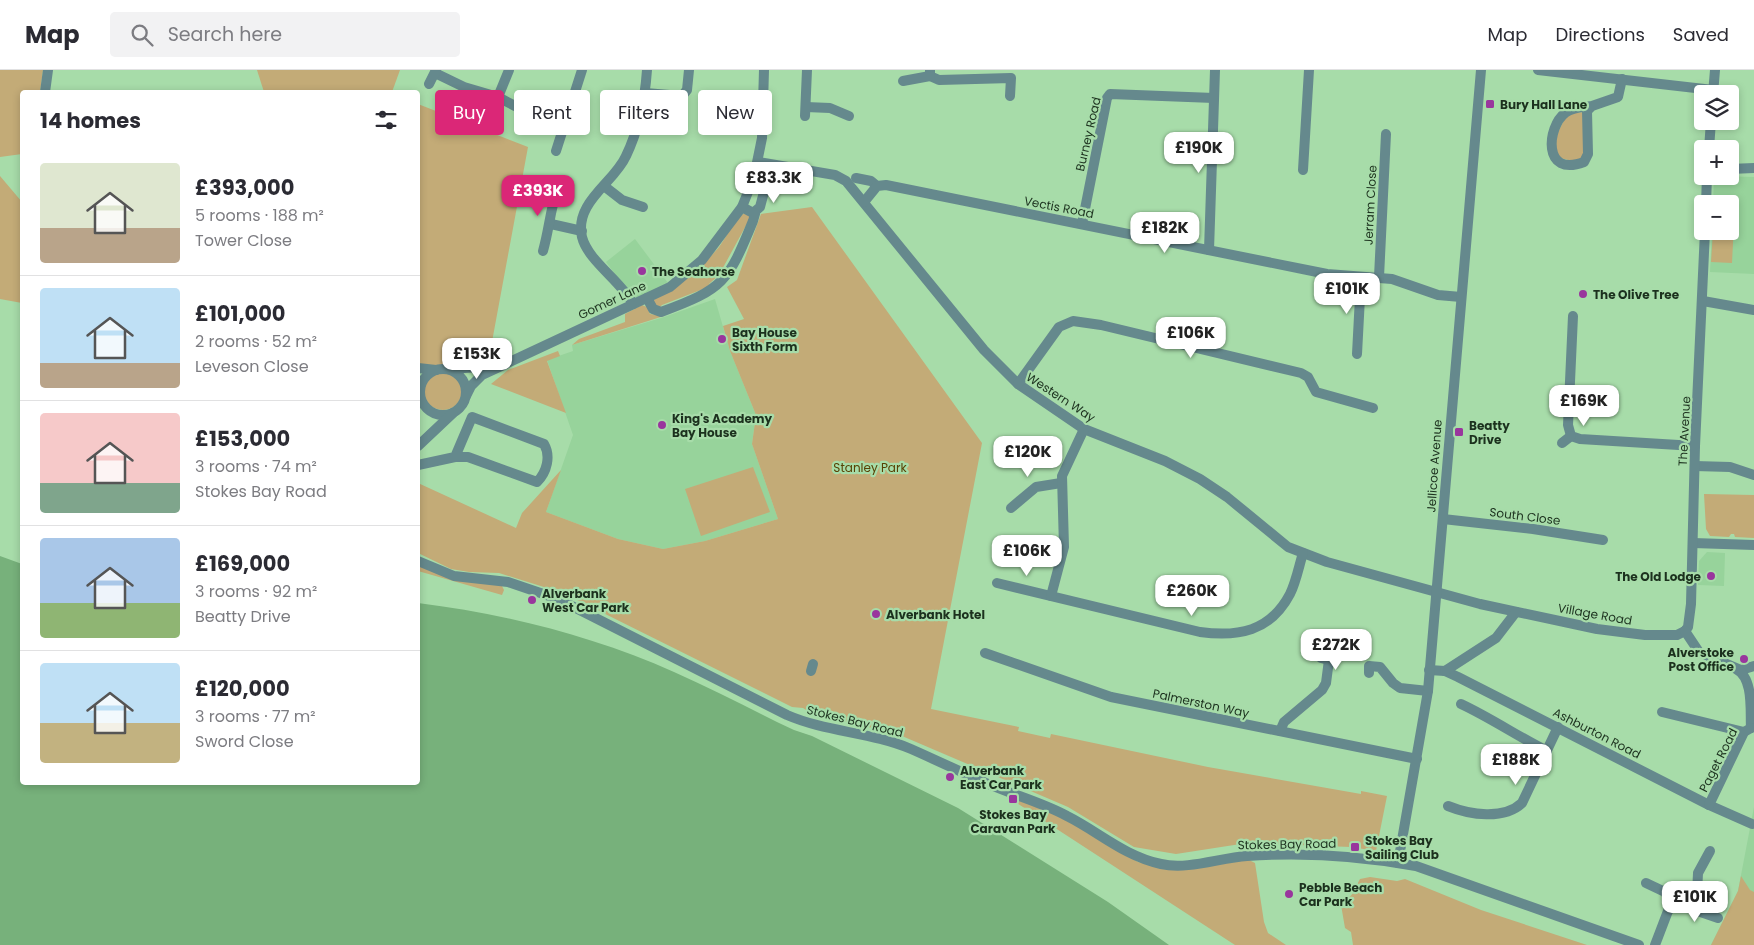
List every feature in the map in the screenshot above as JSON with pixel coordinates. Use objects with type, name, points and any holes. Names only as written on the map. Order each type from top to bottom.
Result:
[{"type":"street","points":[[45,90],[48,70]]},
{"type":"street","points":[[501,90],[509,70]]},
{"type":"street","points":[[556,151],[567,133],[582,70]]},
{"type":"street","points":[[645,90],[648,70]]},
{"type":"street","points":[[687,90],[689,70]]},
{"type":"street","name":"Gomer Lane","points":[[501,364],[670,287],[702,260],[742,207],[758,162],[762,138],[764,70]]},
{"type":"street","points":[[807,70],[805,111],[830,108],[849,116]]},
{"type":"street","points":[[1209,250],[1215,70]]},
{"type":"street","points":[[1303,170],[1309,70]]},
{"type":"street","name":"Jellicoe Avenue","points":[[1398,863],[1428,691],[1481,70]]},
{"type":"street","points":[[1538,70],[1694,89]]},
{"type":"street","points":[[1714,85],[1715,70]]},
{"type":"street","points":[[429,84],[435,71],[464,87],[474,90]]},
{"type":"street","points":[[902,82],[930,73],[939,80],[1011,78],[1010,96]]},
{"type":"street","points":[[1592,106],[1587,111],[1588,154],[1584,162],[1576,165],[1564,165],[1553,157],[1552,151],[1560,118],[1567,112],[1618,97],[1622,79]]},
{"type":"street","name":"Burney Road","points":[[1082,224],[1106,98],[1110,94],[1214,98]]},
{"type":"street","points":[[504,100],[514,106]]},
{"type":"street","name":"Jerram Close","points":[[1379,277],[1386,134]]},
{"type":"street","points":[[633,304],[623,288],[589,250],[582,231],[582,220],[588,204],[620,168],[634,135]]},
{"type":"street","name":"Western Way","points":[[758,162],[835,175],[846,181],[984,350],[1018,384],[1084,429],[1165,461],[1200,479],[1227,497],[1277,539],[1303,553],[1327,562],[1436,592]]},
{"type":"street","points":[[1739,169],[1754,168]]},
{"type":"street","points":[[753,212],[760,207],[768,177]]},
{"type":"street","name":"Vectis Road","points":[[856,178],[871,181],[877,186],[886,185],[1327,274],[1361,278],[1392,278],[1438,295],[1461,297]]},
{"type":"street","points":[[604,186],[622,200],[643,207]]},
{"type":"street","points":[[864,202],[877,186]]},
{"type":"street","points":[[543,251],[551,224],[551,211],[557,190]]},
{"type":"street","points":[[648,298],[653,309],[661,312],[693,300],[725,279],[754,221],[755,214],[742,207]]},
{"type":"street","points":[[551,224],[582,231]]},
{"type":"street","name":"The Avenue","points":[[1685,631],[1688,627],[1691,604],[1694,466],[1705,240]]},
{"type":"street","points":[[1356,355],[1361,278]]},
{"type":"street","points":[[1703,301],[1754,310]]},
{"type":"street","points":[[1571,436],[1568,425],[1573,316]]},
{"type":"street","points":[[1018,384],[1059,326],[1073,321],[1101,325],[1300,373],[1308,378],[1316,392],[1373,408]]},
{"type":"street","points":[[420,368],[436,370],[501,364]]},
{"type":"street","points":[[420,444],[464,402],[476,380],[501,364]]},
{"type":"street","points":[[449,369],[461,377],[464,382],[466,396]]},
{"type":"street","points":[[420,389],[425,376],[436,370]]},
{"type":"street","points":[[420,395],[432,423],[427,437]]},
{"type":"street","points":[[426,408],[440,415],[454,412]]},
{"type":"street","points":[[420,464],[456,457],[468,457],[537,482],[541,478],[548,462],[548,451],[544,444],[472,417],[456,457]]},
{"type":"street","points":[[1051,596],[1064,547],[1062,476],[1084,429]]},
{"type":"street","points":[[1571,436],[1580,440],[1695,446]]},
{"type":"street","points":[[1562,442],[1571,436]]},
{"type":"street","points":[[1694,466],[1730,467],[1754,475]]},
{"type":"street","points":[[1027,509],[1015,504],[1036,488],[1061,483]]},
{"type":"street","name":"South Close","points":[[1443,519],[1533,529],[1603,540]]},
{"type":"street","points":[[1692,543],[1754,545]]},
{"type":"street","points":[[997,583],[1200,632],[1223,635],[1246,632],[1266,622],[1279,610],[1290,593],[1303,553]]},
{"type":"street","name":"Stokes Bay Road","points":[[420,562],[454,576],[517,584],[558,599],[795,718],[817,726],[885,739],[909,748],[986,783],[1045,805],[1069,817],[1124,852],[1141,859],[1162,865],[1182,865],[1246,856],[1335,856],[1416,866],[1640,945]]},
{"type":"street","name":"Village Road","points":[[1436,592],[1516,612],[1622,634],[1677,635],[1685,631]]},
{"type":"street","points":[[1445,671],[1496,638],[1516,612]]},
{"type":"street","points":[[1685,631],[1699,652],[1743,670],[1754,666]]},
{"type":"street","points":[[1280,732],[1284,722],[1322,690],[1326,683],[1325,659],[1340,649]]},
{"type":"street","name":"Palmerston Way","points":[[985,653],[1024,664],[1092,692],[1417,759]]},
{"type":"street","points":[[1369,673],[1369,666],[1380,667],[1393,683],[1400,688],[1428,691]]},
{"type":"street","points":[[1662,712],[1750,730],[1748,688],[1744,675],[1736,668]]},
{"type":"street","name":"Ashburton Road","points":[[1430,670],[1445,671],[1709,805],[1752,824]]},
{"type":"street","points":[[1748,688],[1754,670]]},
{"type":"street","points":[[1461,704],[1502,724],[1512,733],[1547,751]]},
{"type":"street","points":[[1448,806],[1462,812],[1505,814],[1514,810],[1522,803],[1558,727]]},
{"type":"street","name":"Paget Road","points":[[1709,805],[1750,730]]},
{"type":"street","points":[[1692,908],[1698,892],[1698,876],[1709,851]]},
{"type":"street","points":[[1646,883],[1665,892],[1673,906]]},
{"type":"street","points":[[1673,906],[1692,908],[1718,918]]},
{"type":"street","points":[[1655,945],[1668,911],[1673,906]]},
{"type":"shaded area","points":[[1739,177],[1754,177],[1754,274],[1710,272],[1712,240],[1739,240],[1739,195],[1713,195],[1714,185],[1739,185]]},
{"type":"shaded area","points":[[635,239],[668,283],[634,300],[606,262]]},
{"type":"shaded area","name":"King's Academy Bay House","points":[[715,299],[730,351],[756,415],[752,444],[778,519],[705,541],[663,549],[618,539],[546,512],[573,435],[547,360],[573,351],[572,345],[664,317]]},
{"type":"shaded area","points":[[1707,552],[1725,553],[1724,586],[1698,585],[1699,561]]},
{"type":"shaded area","points":[[0,556],[20,563],[20,785],[420,785],[420,603],[484,613],[549,628],[581,637],[674,672],[794,730],[812,736],[958,808],[1108,902],[1169,945],[0,945]]},
{"type":"shaded area","points":[[1754,807],[1754,945],[1711,945],[1738,891]]},
{"type":"green space","points":[[0,70],[43,70],[40,90],[20,90],[20,154],[0,157]]},
{"type":"green space","points":[[257,70],[400,70],[393,90],[263,90]]},
{"type":"green space","points":[[420,105],[435,111],[435,135],[497,135],[528,147],[489,358],[498,361],[470,365],[420,365]]},
{"type":"green space","points":[[1584,112],[1586,153],[1583,160],[1576,162],[1556,157],[1556,136],[1567,114]]},
{"type":"green space","points":[[0,176],[20,200],[20,303],[0,299]]},
{"type":"green space","name":"Stanley Park","points":[[812,207],[982,443],[931,709],[1019,727],[1018,731],[1050,738],[1051,734],[1208,767],[1361,794],[1361,791],[1387,796],[1376,851],[1351,847],[1247,843],[1176,854],[1134,847],[1068,807],[895,733],[814,715],[803,708],[792,707],[563,593],[499,573],[451,569],[420,554],[420,484],[516,528],[522,513],[561,470],[546,512],[618,539],[663,549],[705,541],[778,519],[752,444],[756,415],[730,351],[723,326],[744,319],[727,287],[737,280],[761,214]]},
{"type":"green space","points":[[745,213],[750,215],[749,220],[719,275],[709,284],[711,286],[662,305],[659,308],[653,302],[655,298],[705,262],[719,247],[737,219]]},
{"type":"green space","points":[[1712,240],[1733,240],[1732,263],[1711,262]]},
{"type":"green space","points":[[642,305],[647,307],[650,314],[664,316],[572,345],[579,339],[625,322],[625,314]]},
{"type":"green space","points":[[558,351],[560,356],[547,361],[566,413],[491,384],[508,370]]},
{"type":"green space","points":[[443,372],[457,377],[462,391],[457,405],[443,410],[429,405],[424,391],[429,377]]},
{"type":"green space","points":[[753,467],[770,512],[701,536],[685,489]]},
{"type":"green space","points":[[1704,494],[1754,495],[1754,538],[1735,537],[1734,534],[1731,534],[1729,537],[1710,536],[1706,529]]},
{"type":"green space","points":[[420,563],[434,571],[500,582],[504,590],[502,595],[420,572]]},
{"type":"green space","points":[[1006,796],[1052,812],[1138,862],[1162,867],[1247,859],[1255,863],[1264,922],[1268,933],[1286,945],[1235,945]]},
{"type":"green space","points":[[1741,876],[1750,890],[1754,892],[1754,945],[1711,945],[1738,891]]},
{"type":"green space","points":[[1370,877],[1397,881],[1405,879],[1481,910],[1587,945],[1353,945],[1351,932],[1345,928],[1340,899],[1351,895],[1360,879]]},
{"type":"place","name":"Bury Hall Lane","points":[[1490,104]]},
{"type":"place","name":"The Seahorse","points":[[642,271]]},
{"type":"place","name":"The Olive Tree","points":[[1583,294]]},
{"type":"place","name":"Bay House Sixth Form","points":[[722,339]]},
{"type":"place","name":"King's Academy Bay House","points":[[662,425]]},
{"type":"place","name":"Beatty Drive","points":[[1459,432]]},
{"type":"place","name":"The Old Lodge","points":[[1711,576]]},
{"type":"place","name":"Alverbank West Car Park","points":[[532,600]]},
{"type":"place","name":"Alverbank Hotel","points":[[876,614]]},
{"type":"place","name":"Alverstoke Post Office","points":[[1744,659]]},
{"type":"place","name":"Alverbank East Car Park","points":[[950,777]]},
{"type":"place","name":"Stokes Bay Caravan Park","points":[[1013,799]]},
{"type":"place","name":"Stokes Bay Sailing Club","points":[[1355,847]]},
{"type":"place","name":"Pebble Beach Car Park","points":[[1289,894]]}]
